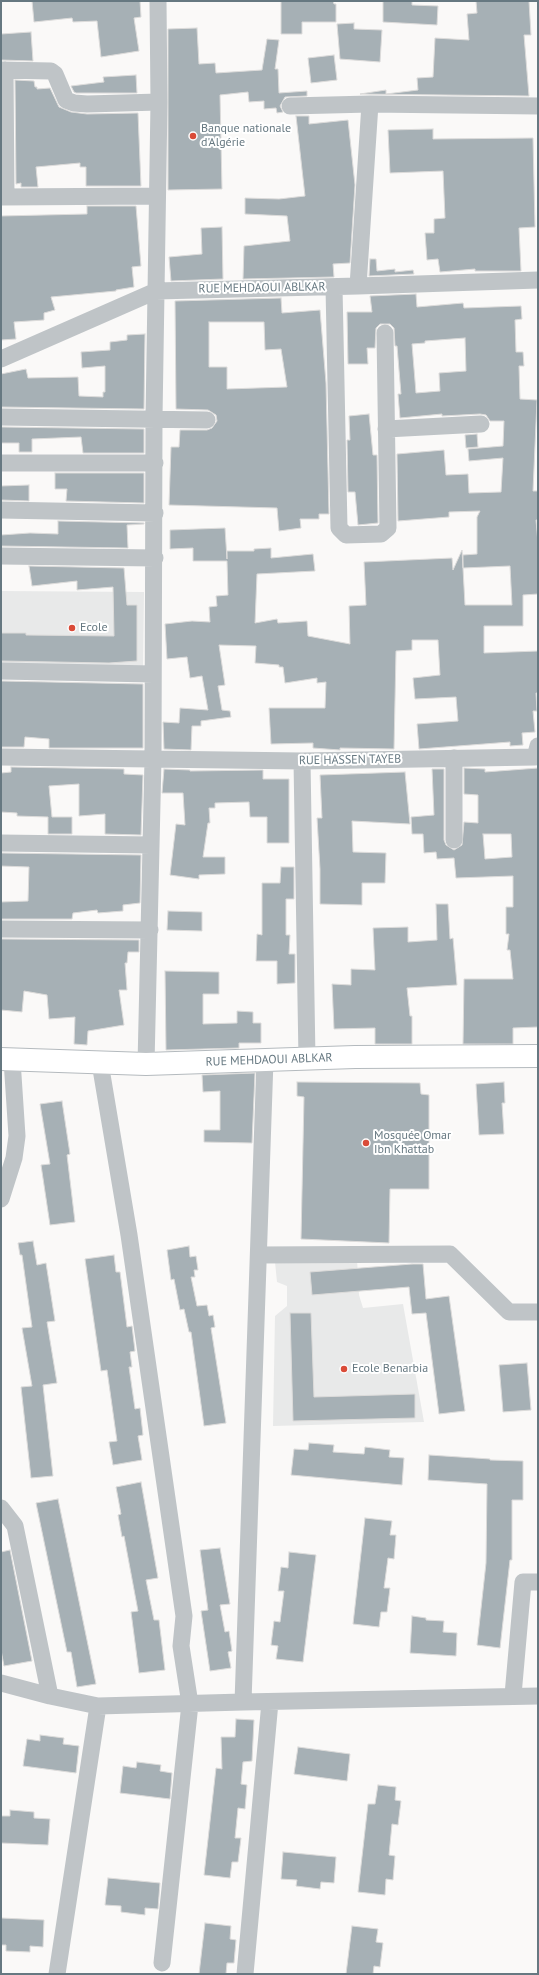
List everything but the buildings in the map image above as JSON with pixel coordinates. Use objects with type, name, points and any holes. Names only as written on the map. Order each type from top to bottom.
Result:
[{"type":"street","points":[[146,1064],[152,845],[155,558],[154,418],[159,102],[158,1]]},
{"type":"street","points":[[158,196],[3,197],[3,70],[51,71],[55,74],[66,100],[74,103],[159,102]]},
{"type":"street","points":[[290,106],[370,104],[538,106]]},
{"type":"street","points":[[358,286],[370,104]]},
{"type":"street","name":"RUE MEHDAOUI ABLKAR","points":[[1,359],[156,290],[334,287],[538,280]]},
{"type":"street","points":[[334,287],[339,528],[346,536],[381,534],[388,528],[385,333]]},
{"type":"street","points":[[1,417],[154,418],[207,420]]},
{"type":"street","points":[[386,429],[481,424]]},
{"type":"street","points":[[1,463],[155,463]]},
{"type":"street","points":[[1,510],[155,513]]},
{"type":"street","points":[[1,556],[155,558]]},
{"type":"street","points":[[1,671],[153,674]]},
{"type":"street","name":"RUE HASSEN TAYEB","points":[[1,757],[302,761],[535,757],[538,746]]},
{"type":"street","points":[[454,758],[454,840]]},
{"type":"street","points":[[302,761],[307,1059]]},
{"type":"street","points":[[1,843],[152,845]]},
{"type":"street","points":[[1,929],[150,930]]},
{"type":"street","name":"RUE MEHDAOUI ABLKAR","points":[[7,1060],[146,1064],[307,1059],[538,1056]]},
{"type":"street","points":[[1,1199],[14,1158],[17,1136],[7,1060]]},
{"type":"street","points":[[243,1702],[265,1060]]},
{"type":"street","points":[[100,1063],[130,1242],[184,1616],[181,1646],[190,1704],[162,1963]]},
{"type":"street","points":[[259,1255],[450,1254],[509,1312],[538,1312]]},
{"type":"street","points":[[1,1508],[15,1526],[50,1696]]},
{"type":"street","points":[[513,1695],[523,1582],[538,1582]]},
{"type":"street","points":[[1,1683],[50,1696],[98,1706],[513,1695],[538,1696]]},
{"type":"street","points":[[245,1974],[270,1702]]},
{"type":"street","points":[[57,1974],[98,1706]]},
{"type":"shaded area","name":"Ecole","points":[[1,591],[144,592],[143,668],[1,665]]},
{"type":"shaded area","name":"Ecole Benarbia","points":[[357,1259],[359,1295],[363,1308],[403,1304],[424,1422],[273,1426],[275,1316],[287,1306],[287,1286],[277,1282],[275,1262]]},
{"type":"place","name":"Banque nationale d'Algérie","points":[[193,136]]},
{"type":"place","name":"Ecole","points":[[72,628]]},
{"type":"place","name":"Mosquée Omar Ibn Khattab","points":[[366,1143]]},
{"type":"place","name":"Ecole Benarbia","points":[[344,1369]]}]
